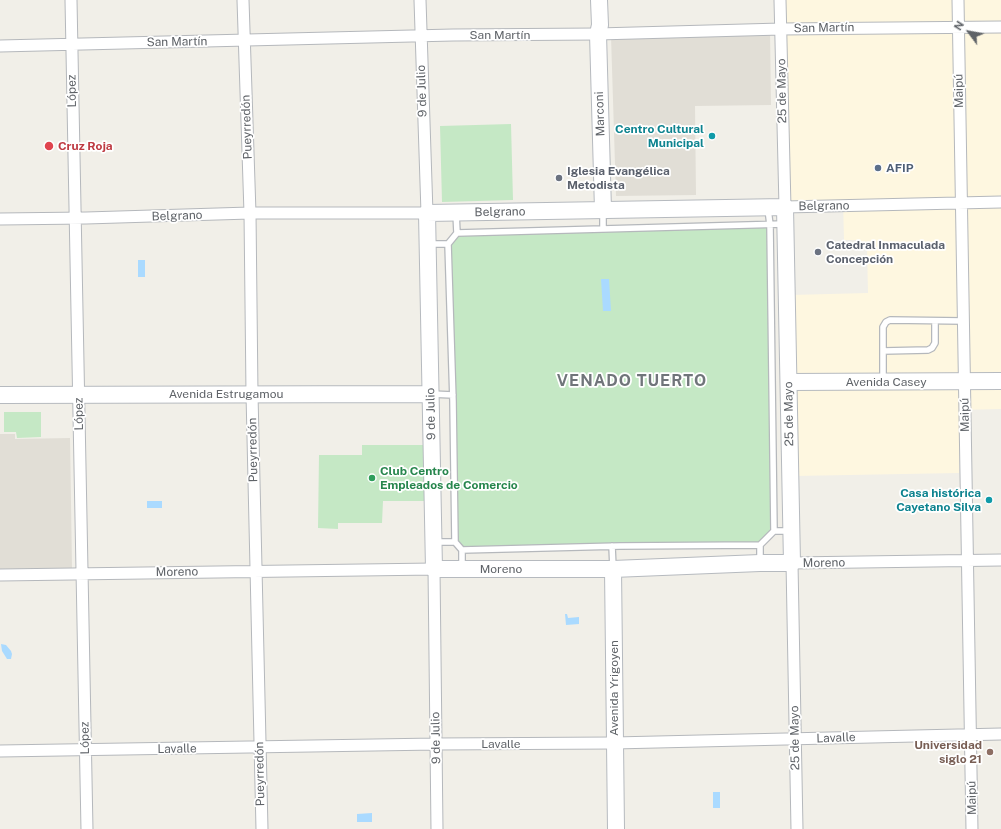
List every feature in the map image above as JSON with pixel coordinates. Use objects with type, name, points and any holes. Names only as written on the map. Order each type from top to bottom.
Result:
[{"type":"main road","name":"Marconi","points":[[599,0],[600,25],[598,34],[603,210]]},
{"type":"main road","name":"Belgrano","points":[[427,213],[785,207]]},
{"type":"main road","name":"25 de Mayo","points":[[785,207],[777,224],[780,383],[792,563]]},
{"type":"main road","name":"9 de Julio","points":[[427,213],[434,569]]},
{"type":"main road","name":"Avenida Casey","points":[[780,383],[1001,381]]},
{"type":"main road","name":"Avenida Estrugamou","points":[[0,395],[430,394]]},
{"type":"main road","name":"Moreno","points":[[434,569],[613,569],[792,563]]},
{"type":"main road","name":"Avenida Yrigoyen","points":[[613,569],[616,829]]},
{"type":"street","name":"López","points":[[71,0],[87,829]]},
{"type":"street","name":"Pueyrredón","points":[[243,0],[250,214],[252,394],[262,829]]},
{"type":"street","name":"9 de Julio","points":[[420,0],[427,213]]},
{"type":"street","name":"25 de Mayo","points":[[780,0],[785,207]]},
{"type":"street","name":"Maipú","points":[[958,0],[964,381],[969,560],[972,829]]},
{"type":"street","name":"San Martín","points":[[0,46],[71,43],[598,34],[781,29],[1001,27]]},
{"type":"street","name":"Belgrano","points":[[785,207],[1001,202]]},
{"type":"street","name":"Belgrano","points":[[0,219],[250,214],[427,213]]},
{"type":"street","name":"Moreno","points":[[792,563],[1001,560]]},
{"type":"street","name":"25 de Mayo","points":[[792,563],[797,829]]},
{"type":"street","name":"9 de Julio","points":[[434,569],[437,829]]},
{"type":"street","name":"Moreno","points":[[0,575],[256,570],[434,569]]},
{"type":"street","name":"Lavalle","points":[[0,751],[795,740],[1001,734]]},
{"type":"lane","points":[[457,233],[777,224],[768,208]]},
{"type":"lane","name":"Marconi","points":[[603,210],[603,229]]},
{"type":"lane","points":[[456,213],[457,233],[448,244],[453,395],[455,542],[462,550],[462,569]]},
{"type":"lane","points":[[428,244],[448,244]]},
{"type":"lane","points":[[882,382],[883,327],[886,322],[890,320],[963,321]]},
{"type":"lane","points":[[883,351],[928,350],[932,348],[935,343],[935,321]]},
{"type":"lane","points":[[462,550],[612,546],[760,545],[774,531],[780,383]]},
{"type":"lane","name":"Avenida Estrugamou","points":[[430,394],[453,395]]},
{"type":"lane","points":[[774,531],[791,531]]},
{"type":"lane","points":[[433,542],[455,542]]},
{"type":"lane","points":[[760,545],[760,563]]},
{"type":"lane","name":"Avenida Yrigoyen","points":[[612,546],[613,569]]},
{"type":"shaded area","points":[[785,0],[1001,0],[1001,409],[959,410],[959,473],[794,476],[791,295],[868,293],[867,247],[858,247],[857,240],[844,240],[843,200],[787,201]]},
{"type":"shaded area","points":[[770,31],[771,105],[695,106],[696,195],[616,196],[611,36]]},
{"type":"shaded area","points":[[0,434],[15,434],[15,439],[70,438],[72,568],[0,569]]},
{"type":"green space","points":[[511,124],[513,200],[442,202],[440,126]]},
{"type":"green space","points":[[770,225],[774,531],[760,545],[462,550],[455,542],[448,244],[457,233]]},
{"type":"green space","points":[[4,412],[41,412],[41,437],[17,438],[16,432],[4,432]]},
{"type":"green space","name":"Club Centro Empleados de Comercio","points":[[362,445],[425,445],[425,501],[383,501],[382,523],[338,523],[338,529],[318,528],[319,455],[362,455]]},
{"type":"water","points":[[138,260],[145,260],[145,277],[138,277]]},
{"type":"water","points":[[601,279],[609,279],[611,311],[603,311]]},
{"type":"water","points":[[147,501],[162,501],[162,508],[147,508]]},
{"type":"water","points":[[565,614],[567,614],[568,618],[579,617],[579,624],[566,625]]},
{"type":"water","points":[[1,644],[6,645],[11,651],[11,659],[7,659],[2,651]]},
{"type":"water","points":[[713,792],[720,792],[720,808],[713,808]]},
{"type":"water","points":[[372,813],[372,822],[357,822],[357,814]]},
{"type":"place","name":"Centro Cultural Municipal","points":[[712,136]]},
{"type":"place","name":"Cruz Roja","points":[[49,146]]},
{"type":"place","name":"AFIP","points":[[878,168]]},
{"type":"place","name":"Iglesia Evangélica Metodista","points":[[559,178]]},
{"type":"place","name":"Catedral Inmaculada Concepción","points":[[818,252]]},
{"type":"place","name":"Club Centro Empleados de Comercio","points":[[372,478]]},
{"type":"place","name":"Casa histórica Cayetano Silva","points":[[989,500]]},
{"type":"place","name":"Universidad siglo 21","points":[[990,752]]},
{"type":"district","name":"VENADO TUERTO","points":[[632,381]]}]
